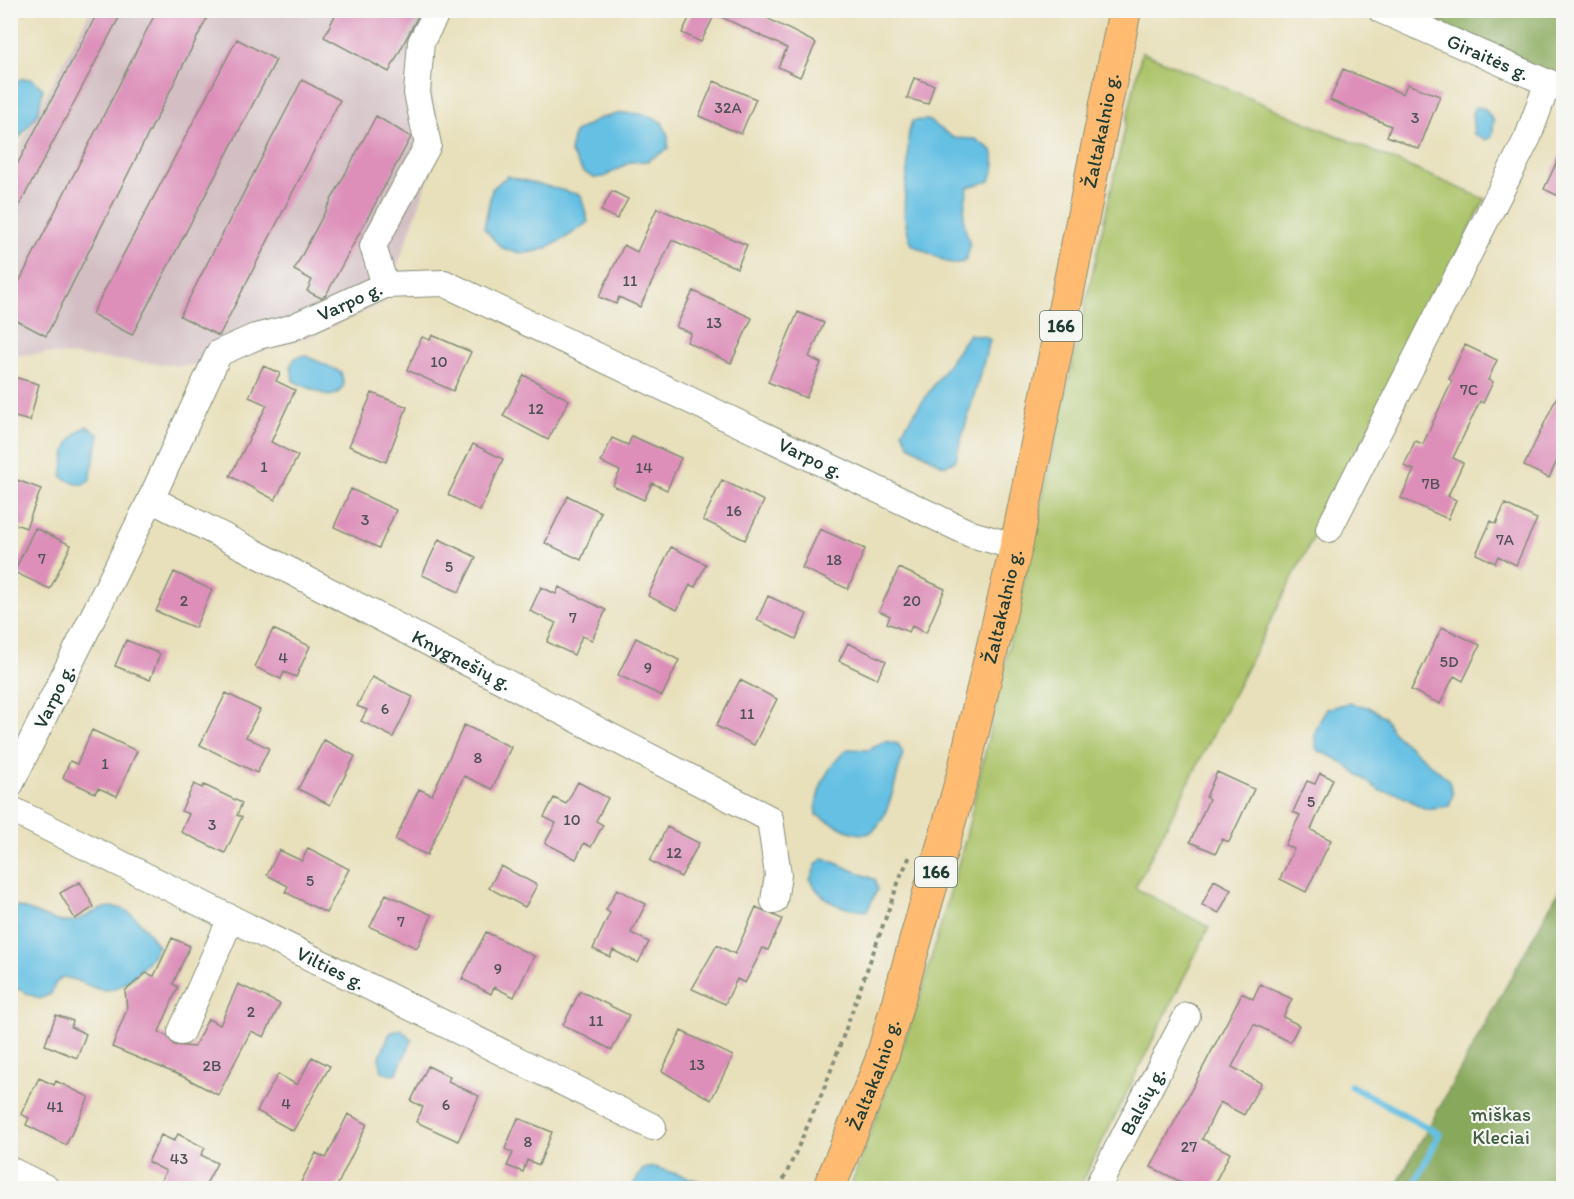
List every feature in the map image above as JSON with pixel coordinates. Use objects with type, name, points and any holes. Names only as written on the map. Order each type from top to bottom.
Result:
[{"type":"main road","name":"Žaltakalnio g.","points":[[829,1188],[881,1061],[962,778],[1016,547],[1125,10]]},
{"type":"street","points":[[385,285],[373,246],[428,145],[417,93],[421,42],[438,10]]},
{"type":"street","name":"Giraitės g.","points":[[1381,10],[1556,86]]},
{"type":"street","points":[[1329,529],[1556,86]]},
{"type":"street","name":"Varpo g.","points":[[10,785],[152,499],[219,353],[255,338],[291,328],[385,285],[444,283],[971,534],[1016,547]]},
{"type":"street","name":"Knygnešių g.","points":[[152,499],[770,819],[778,875],[774,901]]},
{"type":"street","name":"Vilties g.","points":[[10,809],[653,1126]]},
{"type":"street","points":[[181,1032],[231,918]]},
{"type":"street","name":"Balsių g.","points":[[1097,1188],[1187,1016]]},
{"type":"street","points":[[10,1170],[46,1188]]},
{"type":"path","points":[[780,1188],[826,1084],[901,875],[916,844]]},
{"type":"shaded area","points":[[90,11],[451,11],[425,59],[442,140],[385,302],[312,336],[228,362],[181,366],[46,353],[11,356],[10,165]]},
{"type":"green space","points":[[1400,11],[1563,11],[1563,85]]},
{"type":"green space","points":[[1142,52],[1485,199],[1135,888],[1209,927],[1079,1188],[850,1188],[919,1001],[966,837]]},
{"type":"green space","name":"miškas Kleciai","points":[[1563,883],[1563,1188],[1395,1188]]},
{"type":"water","points":[[20,79],[32,79],[43,89],[38,113],[19,138],[11,138],[11,90]]},
{"type":"water","points":[[1475,107],[1484,108],[1494,121],[1492,137],[1486,140],[1474,134],[1472,113]]},
{"type":"water","points":[[622,113],[643,114],[662,122],[668,136],[668,149],[647,161],[630,162],[604,177],[594,178],[583,172],[570,152],[574,133],[600,118]]},
{"type":"water","points":[[928,120],[954,138],[975,139],[992,150],[995,165],[990,181],[968,187],[964,217],[970,245],[964,262],[951,264],[912,245],[908,233],[904,204],[909,133],[912,121]]},
{"type":"water","points":[[507,176],[581,195],[588,222],[559,242],[537,251],[526,253],[503,248],[484,228],[492,189]]},
{"type":"water","points":[[969,334],[990,340],[955,461],[944,466],[909,445],[902,431]]},
{"type":"water","points":[[304,355],[341,372],[344,385],[337,394],[328,396],[293,381],[291,365],[295,358]]},
{"type":"water","points":[[87,426],[99,435],[90,479],[85,484],[76,484],[62,477],[64,461],[70,441]]},
{"type":"water","points":[[1348,703],[1368,707],[1383,716],[1395,734],[1448,779],[1453,794],[1449,806],[1426,809],[1396,793],[1380,791],[1337,759],[1317,750],[1315,734],[1327,709]]},
{"type":"water","points":[[885,741],[898,744],[903,753],[885,814],[872,832],[864,834],[845,830],[816,815],[818,796],[824,778],[841,755],[848,749],[869,750]]},
{"type":"water","points":[[824,858],[876,880],[877,890],[867,911],[849,909],[834,903],[815,888],[810,880],[817,863]]},
{"type":"water","points":[[11,906],[24,908],[63,922],[75,921],[105,908],[115,907],[132,914],[158,946],[133,977],[116,988],[98,989],[62,977],[55,984],[51,994],[40,999],[11,986]]},
{"type":"water","points":[[401,1029],[412,1040],[396,1074],[391,1075],[382,1071],[379,1058],[390,1033]]},
{"type":"water","points":[[654,1167],[699,1181],[709,1188],[631,1188],[643,1169]]},
{"type":"building","points":[[99,10],[123,10],[10,223],[10,178]]},
{"type":"building","points":[[157,10],[211,10],[46,336],[10,317],[10,300]]},
{"type":"building","points":[[338,10],[421,10],[389,72],[324,37]]},
{"type":"building","points":[[693,10],[751,10],[816,43],[800,77],[778,67],[787,48],[715,14],[701,42],[682,33]]},
{"type":"building","points":[[237,39],[276,60],[132,335],[92,314]]},
{"type":"building","points":[[1343,69],[1403,94],[1407,84],[1440,96],[1419,149],[1387,136],[1391,126],[1330,100]]},
{"type":"building","points":[[914,78],[934,85],[928,104],[907,98]]},
{"type":"building","points":[[302,80],[340,100],[219,336],[180,316]]},
{"type":"building","points":[[714,81],[756,99],[741,134],[699,116]]},
{"type":"building","points":[[376,116],[411,137],[326,295],[321,298],[307,291],[312,280],[294,270]]},
{"type":"building","points":[[1563,149],[1563,198],[1544,189]]},
{"type":"building","points":[[612,191],[628,199],[617,219],[601,211]]},
{"type":"building","points":[[657,208],[747,245],[737,268],[672,240],[640,307],[619,297],[616,304],[599,297],[624,245],[637,252]]},
{"type":"building","points":[[693,291],[752,318],[731,363],[687,342],[691,333],[676,327]]},
{"type":"building","points":[[798,312],[824,323],[809,357],[821,363],[806,398],[768,382]]},
{"type":"building","points":[[432,335],[471,352],[453,391],[407,370],[422,337],[430,340]]},
{"type":"building","points":[[1465,345],[1497,360],[1488,380],[1493,382],[1483,403],[1480,401],[1453,458],[1463,463],[1448,496],[1456,500],[1448,519],[1401,498],[1414,470],[1404,466],[1415,441],[1423,444],[1452,381],[1449,379]]},
{"type":"building","points":[[263,366],[280,373],[276,381],[295,390],[271,442],[298,456],[275,500],[230,476],[267,405],[249,397]]},
{"type":"building","points":[[524,375],[569,400],[548,440],[503,416]]},
{"type":"building","points":[[10,376],[39,384],[30,421],[11,416],[16,395],[10,393]]},
{"type":"building","points":[[1563,384],[1563,448],[1549,478],[1524,466]]},
{"type":"building","points":[[372,393],[407,407],[386,462],[349,446]]},
{"type":"building","points":[[632,436],[681,458],[667,490],[652,483],[644,500],[613,486],[620,471],[601,462],[612,438],[628,445]]},
{"type":"building","points":[[473,444],[503,459],[480,511],[448,495]]},
{"type":"building","points":[[17,480],[41,489],[26,528],[10,522],[10,496]]},
{"type":"building","points":[[722,480],[764,501],[745,540],[703,520]]},
{"type":"building","points":[[351,489],[396,510],[379,548],[334,527]]},
{"type":"building","points":[[568,496],[601,512],[581,560],[545,543]]},
{"type":"building","points":[[1505,504],[1537,519],[1516,565],[1498,556],[1495,563],[1476,554],[1491,521],[1496,524]]},
{"type":"building","points":[[35,528],[71,545],[50,589],[14,572]]},
{"type":"building","points":[[820,529],[865,549],[848,589],[802,568]]},
{"type":"building","points":[[439,539],[476,557],[459,592],[422,575]]},
{"type":"building","points":[[671,547],[706,564],[695,587],[690,585],[677,610],[648,596]]},
{"type":"building","points":[[899,568],[945,589],[926,633],[912,626],[909,632],[887,623],[890,616],[879,611]]},
{"type":"building","points":[[174,572],[212,590],[195,628],[156,611]]},
{"type":"building","points":[[541,587],[556,594],[559,587],[606,610],[592,640],[582,636],[574,655],[547,642],[556,623],[530,611]]},
{"type":"building","points":[[768,596],[807,614],[796,639],[757,620]]},
{"type":"building","points":[[1442,627],[1480,645],[1463,681],[1454,676],[1440,704],[1411,690]]},
{"type":"building","points":[[273,629],[310,646],[296,677],[284,672],[281,679],[255,667]]},
{"type":"building","points":[[636,638],[679,660],[662,696],[618,675]]},
{"type":"building","points":[[126,640],[160,654],[150,680],[115,666]]},
{"type":"building","points":[[848,643],[886,661],[877,679],[839,661]]},
{"type":"building","points":[[372,677],[413,697],[393,737],[361,721],[367,710],[357,706]]},
{"type":"building","points":[[740,680],[777,699],[754,745],[716,726]]},
{"type":"building","points":[[226,693],[260,710],[246,737],[269,748],[257,773],[200,745]]},
{"type":"building","points":[[464,725],[511,747],[492,789],[464,776],[427,855],[395,840],[419,789],[432,795]]},
{"type":"building","points":[[92,730],[137,751],[117,796],[98,788],[95,793],[63,778],[70,761],[77,764]]},
{"type":"building","points":[[324,740],[355,756],[330,805],[298,789]]},
{"type":"building","points":[[1217,772],[1254,789],[1229,842],[1222,839],[1216,853],[1190,842],[1209,799],[1206,797]]},
{"type":"building","points":[[1320,773],[1333,779],[1311,830],[1331,840],[1306,892],[1280,879],[1294,849],[1285,845],[1300,815],[1293,812],[1307,781],[1315,784]]},
{"type":"building","points":[[578,782],[608,798],[596,821],[603,825],[591,847],[584,843],[576,859],[545,843],[556,823],[544,817],[554,798],[566,804]]},
{"type":"building","points":[[194,784],[202,788],[204,785],[242,803],[237,815],[242,817],[225,853],[181,832],[189,814],[181,811]]},
{"type":"building","points":[[667,827],[699,843],[681,877],[650,861]]},
{"type":"building","points":[[308,848],[349,869],[326,913],[285,892],[288,886],[267,875],[279,850],[302,861]]},
{"type":"building","points":[[501,866],[537,885],[525,907],[489,888]]},
{"type":"building","points":[[1214,880],[1231,889],[1219,913],[1202,905]]},
{"type":"building","points":[[80,882],[94,907],[75,919],[60,893]]},
{"type":"building","points":[[617,889],[646,904],[631,933],[649,942],[638,963],[613,950],[610,957],[593,949],[610,913],[606,910]]},
{"type":"building","points":[[386,894],[432,915],[417,948],[370,927]]},
{"type":"building","points":[[756,907],[782,919],[768,950],[763,948],[745,983],[737,979],[725,1004],[692,989],[717,945],[735,954]]},
{"type":"building","points":[[486,932],[534,956],[514,997],[494,987],[491,994],[462,979]]},
{"type":"building","points":[[172,938],[190,946],[173,984],[178,987],[159,1032],[167,1036],[174,1045],[194,1047],[208,1019],[220,1025],[238,984],[280,1004],[264,1037],[251,1031],[218,1095],[184,1077],[112,1047],[127,1009],[125,991],[146,973],[154,976]]},
{"type":"building","points":[[1260,984],[1292,999],[1283,1017],[1299,1025],[1290,1042],[1254,1024],[1232,1067],[1261,1083],[1244,1115],[1220,1102],[1202,1139],[1230,1153],[1212,1188],[1193,1188],[1151,1167],[1242,993],[1253,999]]},
{"type":"building","points":[[580,991],[629,1015],[612,1050],[563,1025]]},
{"type":"building","points":[[56,1015],[73,1021],[71,1027],[86,1034],[77,1058],[45,1045]]},
{"type":"building","points":[[681,1031],[733,1056],[711,1100],[662,1071]]},
{"type":"building","points":[[312,1057],[330,1066],[293,1131],[257,1111],[278,1074],[297,1085]]},
{"type":"building","points":[[428,1066],[450,1077],[448,1081],[479,1096],[458,1141],[416,1122],[423,1107],[411,1101]]},
{"type":"building","points":[[39,1078],[54,1085],[56,1081],[89,1097],[66,1145],[26,1125],[29,1118],[21,1114]]},
{"type":"building","points":[[348,1114],[367,1124],[336,1188],[314,1188],[301,1182],[316,1153],[326,1158]]},
{"type":"building","points":[[518,1118],[552,1132],[539,1165],[527,1160],[523,1172],[507,1166],[513,1153],[505,1149]]},
{"type":"building","points":[[178,1134],[205,1148],[201,1155],[217,1163],[204,1188],[157,1188],[166,1171],[148,1162],[161,1135],[174,1141]]},
{"type":"waterway","points":[[1351,1086],[1439,1134],[1413,1188]]}]
